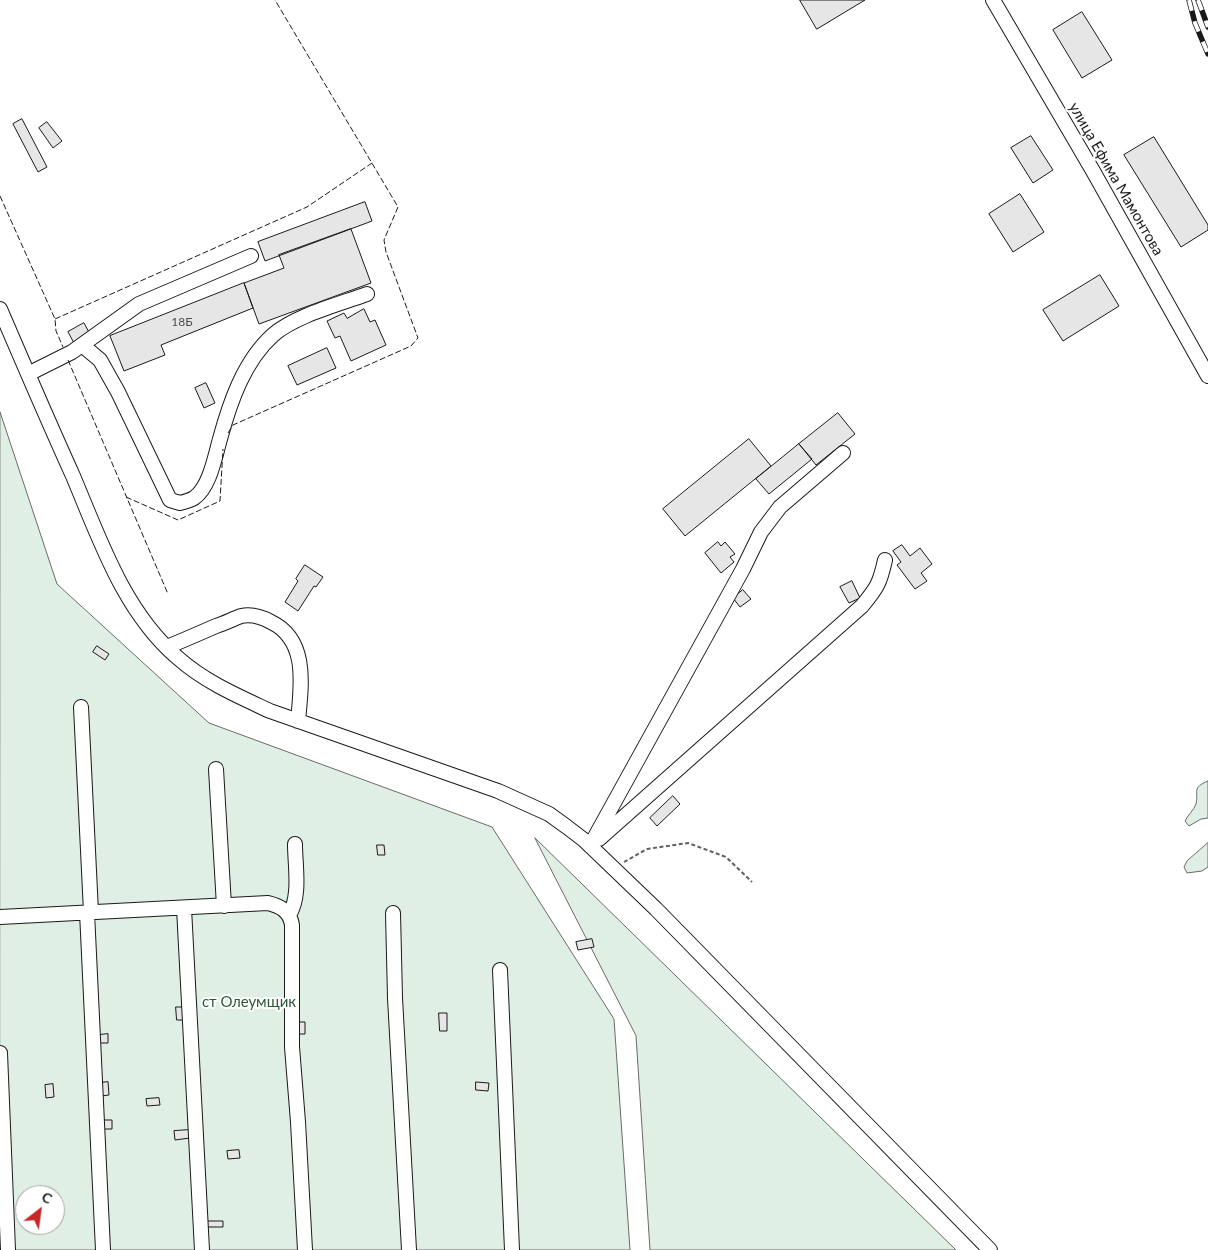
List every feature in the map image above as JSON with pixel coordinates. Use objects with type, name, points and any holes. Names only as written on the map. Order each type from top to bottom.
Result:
[{"type":"street","name":"улица Ефима Мамонтова","points":[[993,0],[1093,171],[1208,376]]},
{"type":"street","points":[[28,374],[82,345],[139,304],[251,256]]},
{"type":"street","points":[[82,345],[100,360],[118,392],[170,500],[180,503],[195,498],[204,486],[213,466],[220,438],[241,379],[262,345],[274,333],[295,321],[367,294]]},
{"type":"street","points":[[0,309],[117,578],[144,620],[178,658],[212,682],[238,696],[298,721],[474,782],[525,802],[549,814],[573,831],[656,909],[990,1250]]},
{"type":"street","points":[[590,846],[743,570],[761,532],[780,507],[843,453]]},
{"type":"street","points":[[590,846],[862,606],[876,590],[885,560]]},
{"type":"street","points":[[167,647],[242,616],[257,616],[274,623],[282,629],[293,644],[300,660],[301,680],[298,721]]},
{"type":"street","points":[[81,707],[103,1250]]},
{"type":"street","points":[[216,769],[224,906]]},
{"type":"street","points":[[289,915],[295,898],[295,844]]},
{"type":"street","points":[[0,917],[268,903],[282,908],[289,915],[292,925],[292,1047],[305,1250]]},
{"type":"street","points":[[184,908],[202,1250]]},
{"type":"street","points":[[393,913],[395,998],[409,1250]]},
{"type":"street","points":[[500,970],[512,1250]]},
{"type":"street","points":[[0,1053],[8,1250]]},
{"type":"path","points":[[613,868],[647,849],[688,843],[726,857],[752,882]]},
{"type":"green space","name":"ст Олеумщик","points":[[0,412],[57,584],[209,723],[492,827],[614,1019],[630,1250],[0,1250]]},
{"type":"green space","points":[[1208,781],[1208,818],[1201,819],[1189,826],[1185,821],[1196,804],[1197,790],[1199,786]]},
{"type":"green space","points":[[535,838],[956,1250],[650,1250],[636,1036]]},
{"type":"green space","points":[[1208,843],[1208,867],[1202,871],[1187,873],[1184,867],[1187,861]]},
{"type":"building","points":[[800,0],[865,0],[817,29]]},
{"type":"building","points":[[1082,12],[1112,60],[1082,78],[1053,30]]},
{"type":"building","points":[[22,119],[47,167],[38,172],[13,124]]},
{"type":"building","points":[[47,122],[62,141],[53,148],[39,128]]},
{"type":"building","points":[[1031,136],[1053,170],[1033,183],[1011,148]]},
{"type":"building","points":[[1154,137],[1208,225],[1208,230],[1181,247],[1124,155]]},
{"type":"building","points":[[1020,194],[1044,232],[1013,252],[989,214]]},
{"type":"building","points":[[365,202],[372,221],[265,261],[258,242]]},
{"type":"building","points":[[351,229],[371,283],[259,324],[244,283],[284,268],[279,255]]},
{"type":"building","points":[[1100,275],[1119,306],[1063,341],[1043,310]]},
{"type":"building","points":[[244,283],[253,308],[161,345],[165,355],[124,371],[110,336]]},
{"type":"building","points":[[364,309],[370,322],[375,320],[386,345],[351,361],[340,336],[335,338],[327,321],[344,313],[347,318]]},
{"type":"building","points":[[84,323],[90,334],[74,343],[68,332]]},
{"type":"building","points":[[327,348],[336,368],[297,385],[288,366]]},
{"type":"building","points":[[206,383],[215,403],[204,408],[195,388]]},
{"type":"building","points":[[838,413],[855,434],[816,465],[799,444]]},
{"type":"building","points":[[749,439],[771,466],[685,536],[663,509]]},
{"type":"building","points":[[799,444],[812,459],[769,494],[756,479]]},
{"type":"building","points":[[718,542],[721,546],[725,542],[735,554],[730,557],[734,562],[721,573],[705,553]]},
{"type":"building","points":[[902,545],[910,556],[920,548],[932,564],[921,573],[927,581],[915,589],[897,565],[901,562],[893,551]]},
{"type":"building","points":[[305,565],[323,577],[316,587],[314,586],[298,611],[285,602]]},
{"type":"building","points":[[852,581],[860,598],[849,603],[840,587]]},
{"type":"building","points":[[743,590],[751,599],[740,607],[733,598]]},
{"type":"building","points":[[97,646],[109,654],[105,660],[93,652]]},
{"type":"building","points":[[673,796],[680,804],[657,826],[650,818]]},
{"type":"building","points":[[377,845],[384,845],[385,855],[378,855]]},
{"type":"building","points":[[592,939],[594,947],[578,950],[576,942]]},
{"type":"building","points":[[176,1007],[184,1007],[185,1020],[177,1020]]},
{"type":"building","points":[[439,1013],[447,1013],[447,1031],[440,1031]]},
{"type":"building","points":[[299,1022],[305,1022],[305,1034],[300,1034]]},
{"type":"building","points":[[108,1034],[108,1043],[100,1043],[99,1035]]},
{"type":"building","points":[[108,1082],[109,1095],[101,1096],[100,1083]]},
{"type":"building","points":[[476,1082],[489,1083],[488,1091],[476,1090]]},
{"type":"building","points":[[53,1084],[54,1097],[46,1098],[45,1085]]},
{"type":"building","points":[[159,1098],[160,1105],[147,1106],[146,1099]]},
{"type":"building","points":[[102,1120],[112,1120],[112,1129],[103,1129]]},
{"type":"building","points":[[189,1130],[190,1138],[175,1140],[174,1131]]},
{"type":"building","points":[[239,1150],[240,1158],[228,1159],[227,1151]]},
{"type":"building","points":[[207,1221],[223,1221],[223,1227],[207,1227]]},
{"type":"railway","points":[[1189,0],[1195,23],[1208,54]]},
{"type":"railway","points":[[1198,0],[1208,27]]},
{"type":"fence","points":[[228,433],[233,425],[411,346],[418,338],[386,252],[384,240],[398,207],[275,0]]},
{"type":"fence","points":[[55,319],[307,207],[372,163]]},
{"type":"fence","points":[[0,196],[55,319],[56,331],[63,347]]},
{"type":"fence","points":[[68,360],[168,594]]},
{"type":"fence","points":[[126,497],[178,520],[220,501],[223,449]]}]
